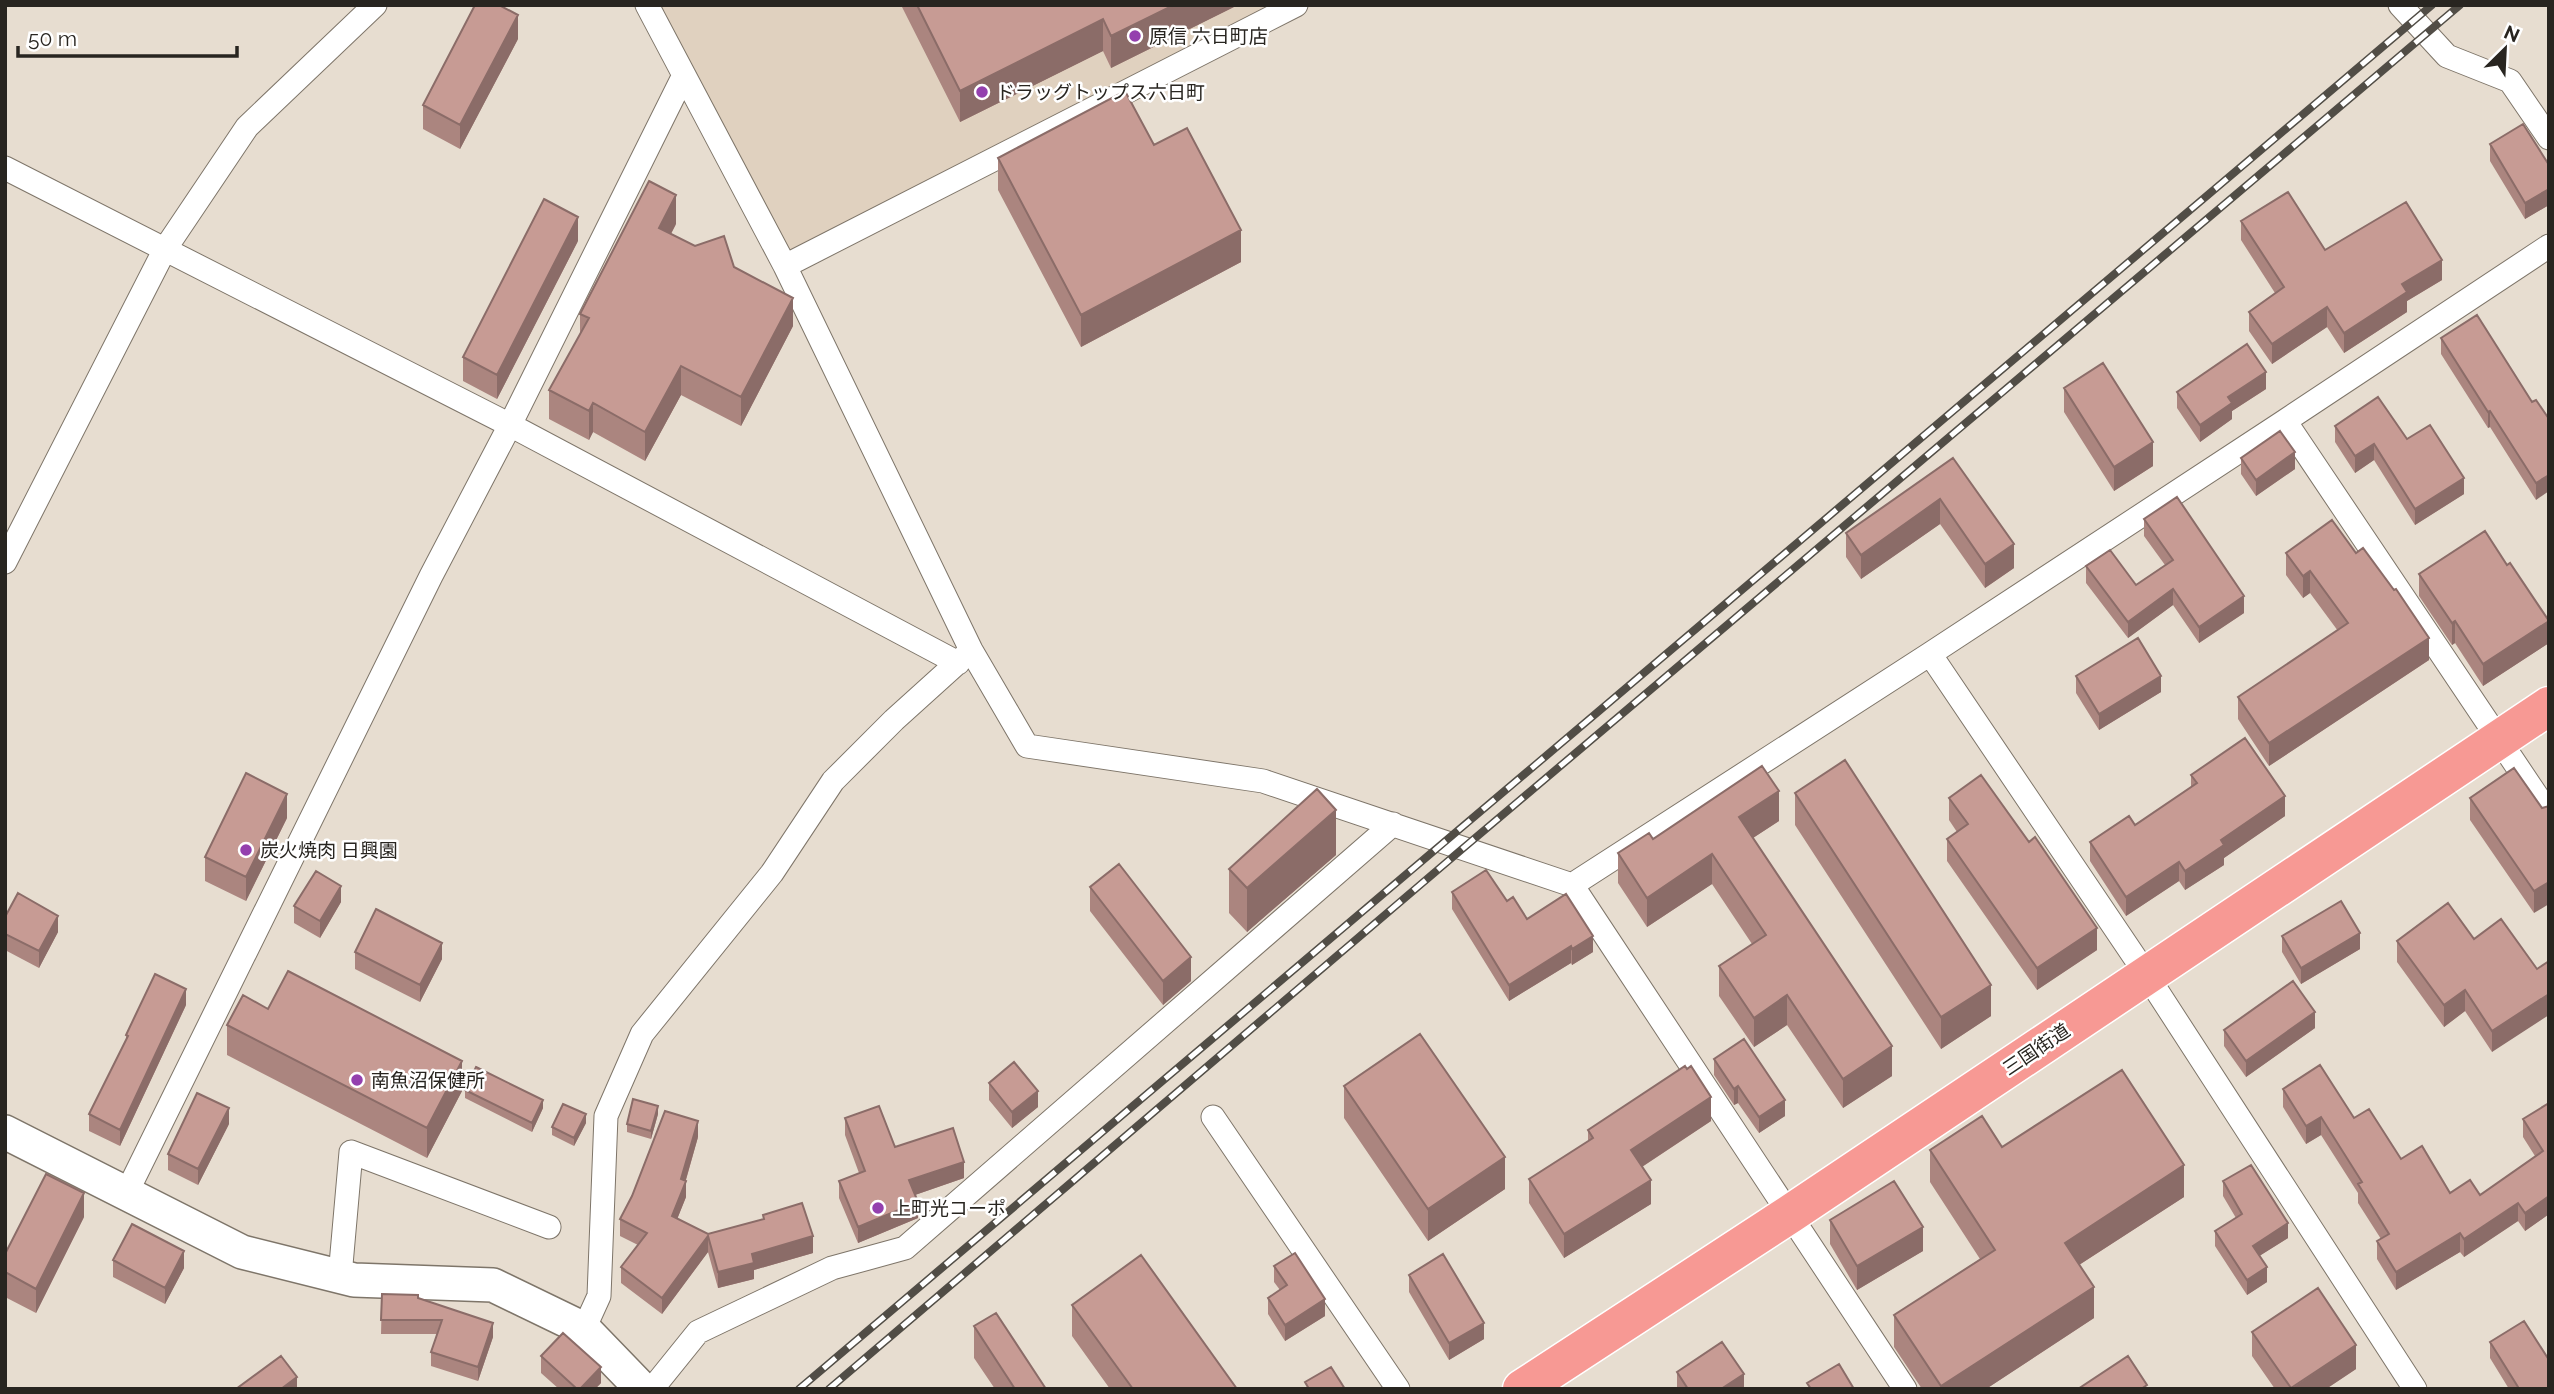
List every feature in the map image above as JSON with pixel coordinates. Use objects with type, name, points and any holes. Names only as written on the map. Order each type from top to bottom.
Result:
[{"type":"highway","name":"三国街道","points":[[1543,1383],[1790,1214],[2549,706]]},
{"type":"street","points":[[5,562],[165,249],[247,127],[376,5]]},
{"type":"street","points":[[647,5],[785,266],[965,656],[1027,746],[1262,781],[1393,824],[1461,850],[1572,885],[1905,1389]]},
{"type":"street","points":[[785,266],[1296,5]]},
{"type":"street","points":[[2400,5],[2446,56],[2510,81],[2549,138]]},
{"type":"street","points":[[126,1194],[431,576],[510,425],[684,75]]},
{"type":"street","points":[[5,168],[965,656]]},
{"type":"street","points":[[1572,885],[1930,654],[2549,246]]},
{"type":"street","points":[[2285,421],[2549,814]]},
{"type":"street","points":[[1930,654],[2147,974],[2415,1389]]},
{"type":"street","points":[[584,1329],[599,1296],[606,1116],[642,1034],[772,873],[833,781],[894,720],[965,656]]},
{"type":"street","points":[[652,1389],[698,1332],[832,1268],[905,1248],[1393,824]]},
{"type":"street","points":[[1213,1117],[1398,1389]]},
{"type":"street","points":[[5,1132],[242,1252],[354,1280],[493,1285],[584,1329],[642,1389]]},
{"type":"street","points":[[340,1276],[351,1152],[549,1227]]},
{"type":"shaded area","points":[[647,5],[1296,5],[785,266]]},
{"type":"building","points":[[475,5],[499,5],[518,15],[460,125],[423,105]]},
{"type":"building","name":"ドラッグトップス六日町","points":[[917,5],[1174,5],[1111,36],[1103,19],[960,91]]},
{"type":"building","points":[[1125,91],[1154,145],[1187,128],[1241,230],[1081,315],[998,158]]},
{"type":"building","points":[[2523,124],[2549,165],[2549,189],[2525,203],[2490,144]]},
{"type":"building","points":[[649,181],[676,195],[659,228],[695,246],[724,236],[734,267],[793,298],[741,397],[681,366],[645,432],[593,403],[589,411],[549,390],[589,318],[580,314]]},
{"type":"building","points":[[2288,192],[2325,250],[2406,202],[2442,260],[2402,284],[2407,292],[2344,333],[2327,307],[2272,344],[2249,312],[2284,287],[2241,221]]},
{"type":"building","points":[[544,199],[578,217],[497,375],[463,357]]},
{"type":"building","points":[[2477,315],[2532,402],[2536,400],[2549,419],[2549,475],[2536,483],[2441,338]]},
{"type":"building","points":[[2247,344],[2266,372],[2228,397],[2232,403],[2200,425],[2177,392]]},
{"type":"building","points":[[2103,363],[2153,442],[2114,467],[2064,388]]},
{"type":"building","points":[[2378,397],[2407,439],[2430,425],[2464,478],[2415,509],[2374,444],[2355,456],[2335,426]]},
{"type":"building","points":[[2280,431],[2295,452],[2256,480],[2241,458]]},
{"type":"building","points":[[1953,458],[2014,544],[1985,564],[1940,499],[1861,555],[1846,533]]},
{"type":"building","points":[[2177,497],[2244,596],[2199,627],[2173,589],[2128,622],[2086,566],[2110,550],[2136,585],[2173,560],[2144,519]]},
{"type":"building","points":[[2332,520],[2356,553],[2363,548],[2394,590],[2396,589],[2429,638],[2269,743],[2238,697],[2348,623],[2310,571],[2303,576],[2286,553]]},
{"type":"building","points":[[2485,531],[2549,621],[2483,664],[2455,621],[2452,623],[2419,574]]},
{"type":"building","points":[[2138,638],[2161,676],[2099,714],[2076,676]]},
{"type":"building","points":[[2245,738],[2285,796],[2221,840],[2224,845],[2185,871],[2179,862],[2126,897],[2090,842],[2129,816],[2135,825],[2197,783],[2191,775]]},
{"type":"building","points":[[1845,760],[1991,985],[1941,1017],[1795,793]]},
{"type":"building","points":[[1762,766],[1779,791],[1739,817],[1892,1046],[1843,1079],[1787,995],[1754,1018],[1719,966],[1766,935],[1712,854],[1647,898],[1618,853],[1649,833],[1653,839]]},
{"type":"building","points":[[2514,768],[2542,808],[2549,806],[2549,882],[2534,891],[2470,798]]},
{"type":"building","points":[[246,773],[287,794],[246,877],[205,857]]},
{"type":"building","points":[[1981,775],[2029,842],[2035,837],[2097,928],[2037,968],[1947,839],[1968,824],[1949,798]]},
{"type":"building","points":[[1317,789],[1336,810],[1247,888],[1229,869]]},
{"type":"building","points":[[1119,864],[1191,957],[1163,981],[1090,887]]},
{"type":"building","points":[[1486,870],[1507,901],[1513,897],[1527,919],[1566,894],[1593,936],[1572,949],[1571,946],[1509,985],[1452,892]]},
{"type":"building","points":[[316,871],[341,886],[320,921],[294,906]]},
{"type":"building","points":[[18,893],[58,916],[39,951],[5,934],[5,917]]},
{"type":"building","points":[[2341,901],[2360,933],[2301,968],[2282,936]]},
{"type":"building","points":[[2448,903],[2474,939],[2501,919],[2537,969],[2549,961],[2549,994],[2492,1031],[2465,990],[2444,1005],[2397,941]]},
{"type":"building","points":[[376,909],[442,943],[420,985],[355,952]]},
{"type":"building","points":[[288,971],[462,1061],[427,1128],[227,1025],[243,995],[268,1009]]},
{"type":"building","points":[[155,974],[186,989],[120,1130],[89,1114]]},
{"type":"building","points":[[2293,981],[2315,1012],[2246,1061],[2224,1030]]},
{"type":"building","points":[[1420,1034],[1505,1157],[1428,1209],[1344,1086]]},
{"type":"building","points":[[1744,1039],[1785,1100],[1759,1117],[1738,1086],[1734,1089],[1714,1059]]},
{"type":"building","points":[[1014,1062],[1038,1091],[1012,1112],[989,1083]]},
{"type":"building","points":[[2320,1065],[2354,1118],[2369,1109],[2401,1159],[2422,1146],[2450,1193],[2470,1180],[2480,1195],[2543,1151],[2523,1119],[2549,1103],[2549,1196],[2525,1213],[2518,1203],[2464,1239],[2460,1233],[2396,1272],[2377,1241],[2389,1234],[2358,1184],[2362,1182],[2321,1117],[2306,1126],[2283,1089]]},
{"type":"building","points":[[1685,1066],[1687,1069],[1691,1066],[1711,1097],[1631,1150],[1651,1180],[1564,1234],[1529,1179],[1593,1138],[1588,1130]]},
{"type":"building","points":[[476,1067],[543,1100],[532,1123],[465,1090]]},
{"type":"building","points":[[2122,1070],[2184,1165],[2065,1243],[2094,1287],[1941,1386],[1894,1315],[1995,1250],[1930,1150],[1982,1116],[2002,1147]]},
{"type":"building","points":[[197,1093],[229,1108],[198,1169],[168,1154]]},
{"type":"building","points":[[633,1099],[658,1106],[651,1131],[627,1124]]},
{"type":"building","points":[[563,1104],[586,1114],[574,1138],[552,1127]]},
{"type":"building","points":[[879,1106],[895,1147],[953,1128],[964,1162],[909,1180],[918,1202],[858,1227],[839,1181],[865,1171],[845,1118]]},
{"type":"building","points":[[665,1111],[698,1121],[681,1179],[686,1181],[672,1216],[708,1234],[764,1219],[763,1215],[802,1203],[813,1236],[752,1254],[754,1263],[718,1272],[708,1236],[662,1298],[621,1267],[647,1233],[620,1219],[632,1196]]},
{"type":"building","points":[[2251,1165],[2288,1223],[2253,1246],[2267,1267],[2247,1280],[2215,1231],[2242,1214],[2223,1181]]},
{"type":"building","points":[[46,1174],[84,1193],[36,1289],[5,1272],[5,1254]]},
{"type":"building","points":[[1894,1181],[1923,1227],[1857,1266],[1830,1220]]},
{"type":"building","points":[[132,1224],[184,1251],[165,1288],[113,1260]]},
{"type":"building","points":[[1295,1253],[1325,1299],[1285,1325],[1268,1298],[1287,1285],[1274,1266]]},
{"type":"building","points":[[1443,1254],[1484,1323],[1449,1343],[1409,1275]]},
{"type":"building","points":[[1141,1255],[1237,1389],[1133,1389],[1072,1305]]},
{"type":"building","points":[[2318,1288],[2356,1345],[2291,1388],[2252,1332]]},
{"type":"building","points":[[382,1294],[418,1295],[418,1298],[493,1323],[478,1367],[431,1352],[442,1320],[381,1320]]},
{"type":"building","points":[[996,1313],[1046,1389],[1015,1389],[974,1326]]},
{"type":"building","points":[[2524,1321],[2549,1360],[2549,1389],[2515,1389],[2518,1387],[2490,1342]]},
{"type":"building","points":[[563,1333],[601,1367],[580,1389],[541,1356]]},
{"type":"building","points":[[1722,1342],[1744,1374],[1721,1389],[1688,1389],[1677,1372]]},
{"type":"building","points":[[281,1356],[297,1377],[281,1389],[236,1389]]},
{"type":"building","points":[[2128,1356],[2147,1385],[2141,1389],[2078,1389]]},
{"type":"building","points":[[1839,1364],[1854,1389],[1811,1389],[1807,1383]]},
{"type":"building","points":[[1331,1367],[1345,1389],[1309,1389],[1305,1382]]},
{"type":"railway","points":[[799,1389],[2432,5]]},
{"type":"railway","points":[[829,1389],[2460,5]]},
{"type":"place","name":"原信 六日町店","points":[[1135,36]]},
{"type":"place","name":"ドラッグトップス六日町","points":[[982,92]]},
{"type":"place","name":"炭火焼肉 日興園","points":[[246,850]]},
{"type":"place","name":"南魚沼保健所","points":[[357,1080]]},
{"type":"place","name":"上町光コーポ","points":[[878,1208]]}]
